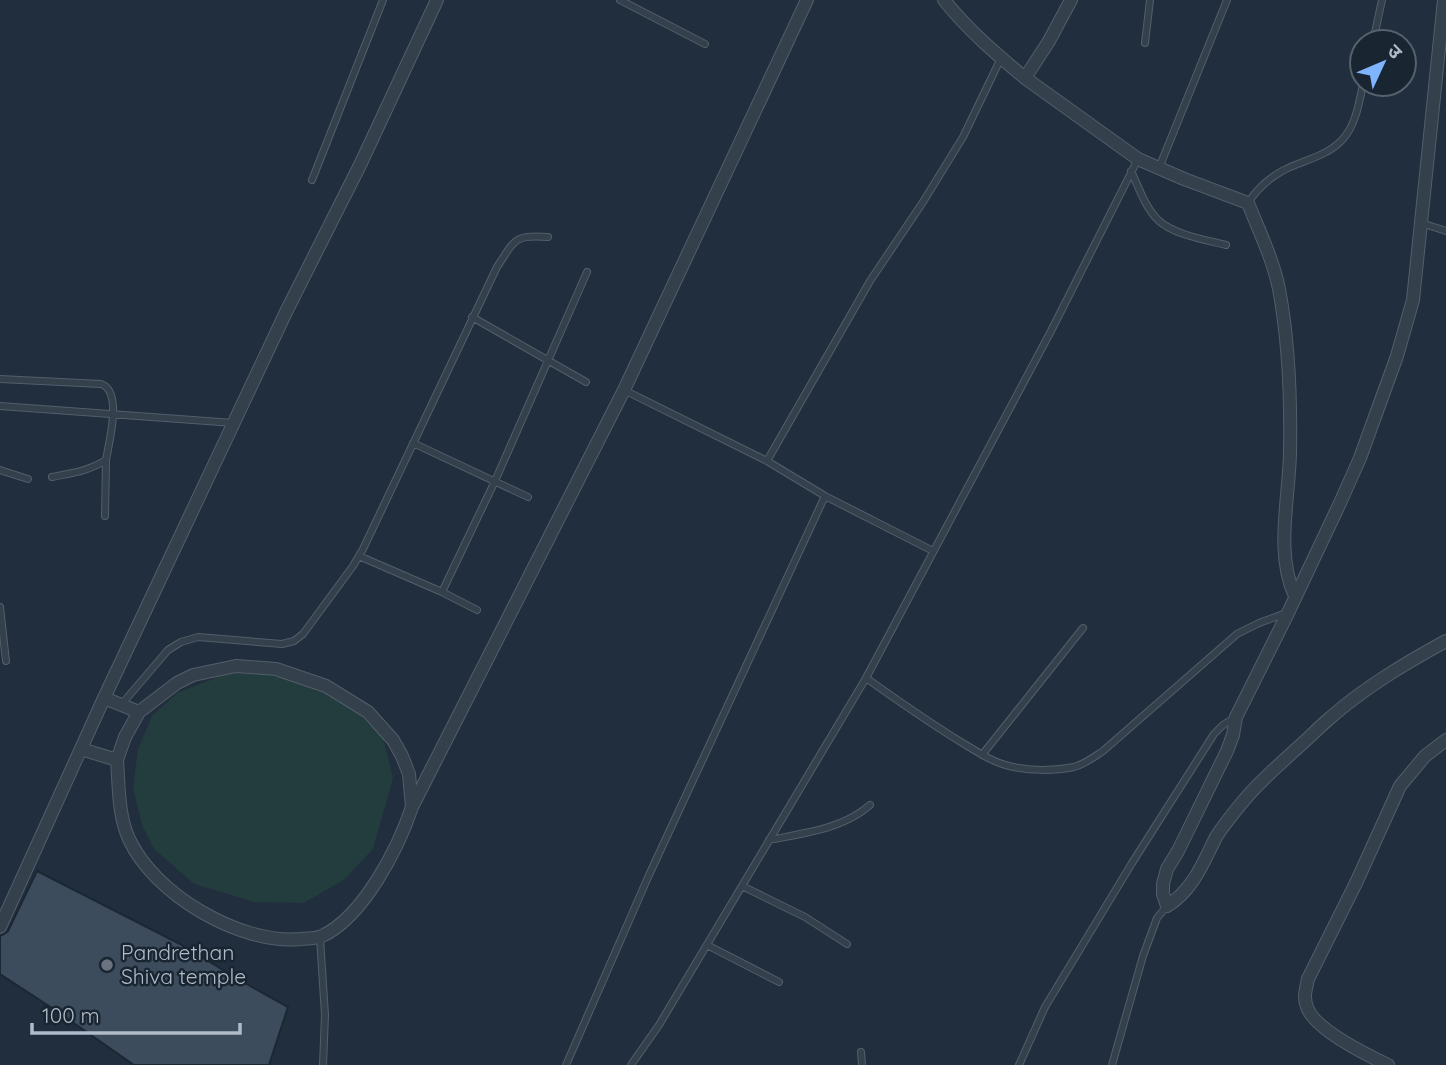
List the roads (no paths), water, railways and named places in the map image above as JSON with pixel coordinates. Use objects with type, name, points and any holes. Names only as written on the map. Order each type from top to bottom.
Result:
[{"type":"street","points":[[0,928],[104,698],[286,312],[367,151],[436,0]]},
{"type":"street","points":[[412,807],[409,775],[402,756],[393,740],[368,712],[326,686],[276,669],[236,666],[193,674],[177,682],[139,712],[125,737],[117,760],[120,805],[129,839],[156,878],[183,900],[240,930],[290,940],[320,937],[357,909],[394,849],[412,807],[624,390],[807,0]]},
{"type":"street","points":[[1025,78],[1071,0]]},
{"type":"street","points":[[1444,0],[1413,300],[1397,356],[1360,458],[1236,718],[1227,751],[1164,877],[1163,894],[1167,906],[1184,893],[1230,818],[1274,769],[1357,696],[1446,641]]},
{"type":"street","points":[[945,1],[968,28],[1025,78],[1138,159],[1248,203],[1279,286],[1286,343],[1290,453],[1284,555],[1289,583],[1295,596]]},
{"type":"street","points":[[104,698],[139,712]]},
{"type":"street","points":[[1388,1065],[1352,1047],[1313,1019],[1304,995],[1308,979],[1400,786],[1425,755],[1446,740]]},
{"type":"street","points":[[81,749],[117,760]]},
{"type":"lane","points":[[312,180],[383,0]]},
{"type":"lane","points":[[620,0],[705,44]]},
{"type":"lane","points":[[1145,43],[1150,0]]},
{"type":"lane","points":[[1159,168],[1227,0]]},
{"type":"lane","points":[[1376,28],[1382,0]]},
{"type":"lane","points":[[767,461],[870,281],[963,137],[1001,58]]},
{"type":"lane","points":[[1248,203],[1256,191],[1272,177],[1316,158],[1343,140],[1351,127],[1359,98]]},
{"type":"lane","points":[[631,1065],[659,1025],[866,678],[1051,331],[1138,159]]},
{"type":"lane","points":[[1131,171],[1144,200],[1158,220],[1168,228],[1226,246]]},
{"type":"lane","points":[[1421,223],[1446,231]]},
{"type":"lane","points":[[121,705],[167,650],[181,642],[198,637],[282,644],[294,641],[303,634],[359,556],[497,267],[513,243],[520,238],[528,235],[548,237]]},
{"type":"lane","points":[[442,592],[495,481],[587,272]]},
{"type":"lane","points":[[472,317],[586,382]]},
{"type":"lane","points":[[0,379],[106,385],[110,389],[114,414],[106,460],[105,516]]},
{"type":"lane","points":[[624,390],[767,461],[825,496],[933,551]]},
{"type":"lane","points":[[0,406],[234,423]]},
{"type":"lane","points":[[413,443],[528,497]]},
{"type":"lane","points":[[52,477],[82,472],[106,460]]},
{"type":"lane","points":[[0,470],[28,479]]},
{"type":"lane","points":[[566,1065],[649,875],[825,496]]},
{"type":"lane","points":[[359,556],[477,610]]},
{"type":"lane","points":[[0,607],[6,661]]},
{"type":"lane","points":[[866,678],[939,729],[982,755],[1008,766],[1057,769],[1076,766],[1090,760],[1126,732],[1237,634],[1288,612]]},
{"type":"lane","points":[[982,755],[1083,628]]},
{"type":"lane","points":[[1019,1065],[1045,1007],[1132,863],[1214,734],[1236,718]]},
{"type":"lane","points":[[769,840],[830,827],[850,820],[870,805]]},
{"type":"lane","points":[[742,886],[788,908],[848,944]]},
{"type":"lane","points":[[1112,1065],[1143,956],[1157,918],[1167,906]]},
{"type":"lane","points":[[320,937],[325,1015],[323,1065]]},
{"type":"lane","points":[[707,945],[779,982]]},
{"type":"lane","points":[[861,1052],[862,1065]]},
{"type":"place","name":"Pandrethan Shiva temple","points":[[107,965]]}]
